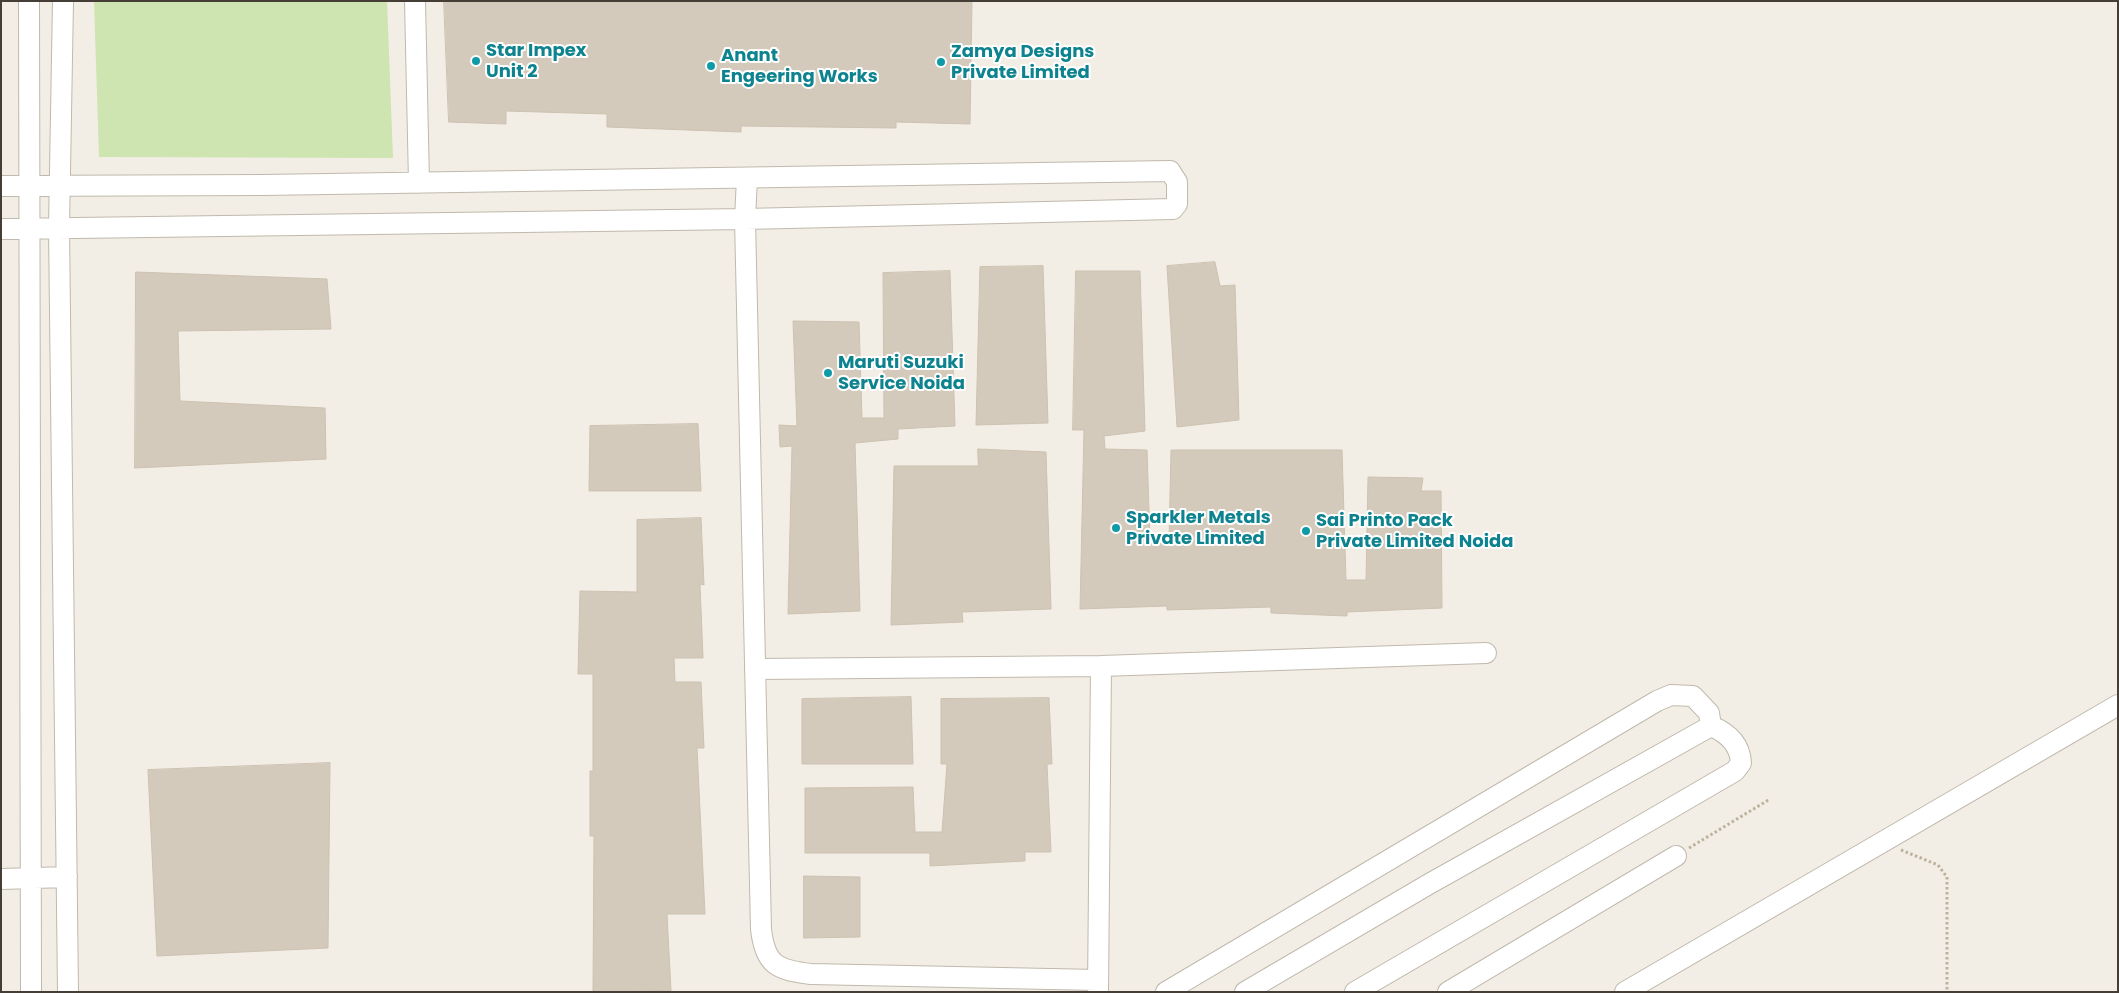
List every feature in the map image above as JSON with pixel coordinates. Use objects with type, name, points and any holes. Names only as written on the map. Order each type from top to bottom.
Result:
[{"type":"street","points":[[29,1],[31,992]]},
{"type":"street","points":[[63,1],[59,228],[68,992]]},
{"type":"street","points":[[415,1],[419,183]]},
{"type":"street","points":[[1,186],[419,183],[1170,171],[1177,182],[1177,204],[1173,209],[745,218],[1,229]]},
{"type":"street","points":[[746,178],[745,218],[760,929],[768,958],[780,969],[788,972],[811,974],[1098,986],[1101,666]]},
{"type":"street","points":[[755,669],[1101,666],[1486,654]]},
{"type":"street","points":[[1166,992],[1671,694],[1693,696],[1709,713],[1711,726]]},
{"type":"street","points":[[1625,992],[2118,706]]},
{"type":"street","points":[[1245,992],[1429,884],[1711,726]]},
{"type":"street","points":[[1354,992],[1735,771],[1741,763],[1740,752],[1726,732],[1711,726]]},
{"type":"street","points":[[1448,992],[1676,856]]},
{"type":"street","points":[[1,879],[66,877]]},
{"type":"path","points":[[1676,856],[1770,799]]},
{"type":"path","points":[[1881,844],[1932,861],[1945,874],[1948,895],[1947,992]]},
{"type":"green space","points":[[94,1],[387,1],[393,158],[99,157]]},
{"type":"building","points":[[444,1],[972,1],[970,124],[896,122],[896,128],[741,126],[741,132],[607,127],[607,114],[506,111],[506,124],[449,122]]},
{"type":"building","points":[[1215,262],[1220,286],[1235,285],[1239,420],[1177,427],[1167,266]]},
{"type":"building","points":[[1043,266],[1048,423],[976,425],[980,267]]},
{"type":"building","points":[[950,271],[955,426],[898,429],[898,439],[855,443],[860,611],[788,614],[792,446],[780,447],[779,425],[797,426],[793,321],[859,322],[862,418],[884,418],[883,273]]},
{"type":"building","points":[[1076,271],[1140,271],[1145,431],[1104,436],[1105,449],[1147,450],[1150,541],[1169,541],[1171,450],[1342,450],[1346,580],[1366,580],[1368,477],[1423,478],[1421,491],[1441,491],[1442,608],[1347,612],[1347,616],[1271,613],[1271,607],[1167,610],[1167,606],[1080,609],[1084,430],[1073,430]]},
{"type":"building","points":[[136,272],[327,279],[331,329],[178,331],[180,401],[325,408],[326,459],[135,468]]},
{"type":"building","points":[[698,424],[701,491],[589,491],[590,426]]},
{"type":"building","points":[[978,449],[1046,452],[1051,609],[962,612],[963,622],[891,625],[894,466],[978,466]]},
{"type":"building","points":[[701,518],[704,585],[700,584],[703,658],[674,658],[675,682],[701,682],[704,748],[697,748],[705,914],[667,914],[671,991],[593,992],[594,836],[590,836],[590,771],[593,771],[593,674],[578,674],[580,591],[637,592],[637,520]]},
{"type":"building","points":[[911,697],[913,764],[802,764],[802,699]]},
{"type":"building","points":[[1049,698],[1052,764],[1047,764],[1051,852],[1025,852],[1025,861],[930,866],[930,853],[805,853],[805,788],[913,787],[915,832],[942,832],[947,764],[941,764],[941,699]]},
{"type":"building","points":[[330,763],[328,948],[157,956],[148,770]]},
{"type":"building","points":[[804,876],[860,877],[860,937],[804,938]]},
{"type":"place","name":"Star Impex Unit 2","points":[[476,61]]},
{"type":"place","name":"Zamya Designs Private Limited","points":[[941,62]]},
{"type":"place","name":"Anant Engeering Works","points":[[711,66]]},
{"type":"place","name":"Maruti Suzuki Service Noida","points":[[828,373]]},
{"type":"place","name":"Sparkler Metals Private Limited","points":[[1116,528]]},
{"type":"place","name":"Sai Printo Pack Private Limited Noida","points":[[1306,531]]}]
